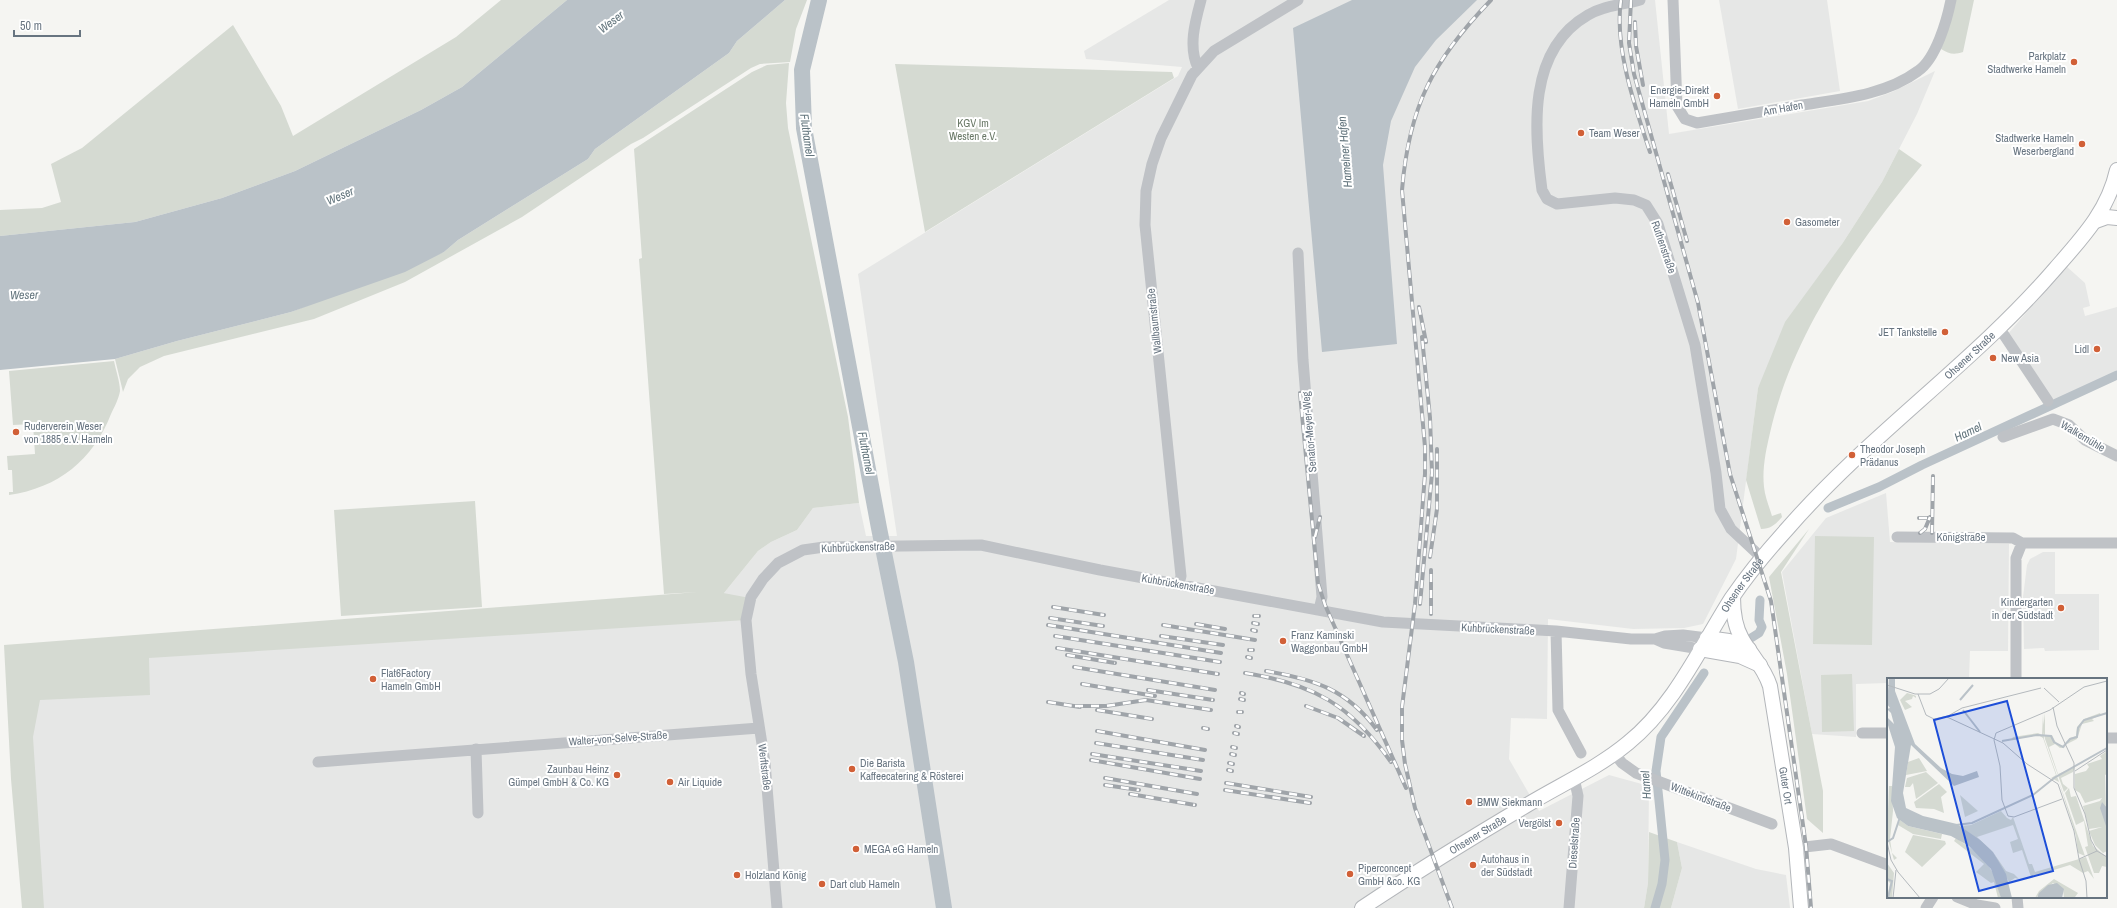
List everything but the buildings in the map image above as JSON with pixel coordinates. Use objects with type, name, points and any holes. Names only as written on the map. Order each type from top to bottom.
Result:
[{"type":"main road","name":"Ohsener Straße","points":[[1362,908],[1501,821],[1574,778],[1628,743],[1657,714],[1733,597],[1762,558],[1837,476],[1997,330],[2035,292],[2096,221],[2111,192],[2117,170]]},
{"type":"main road","points":[[2096,221],[2107,217],[2117,218]]},
{"type":"main road","name":"Guter Ort","points":[[1733,597],[1736,625],[1742,639],[1766,673],[1770,686],[1796,848],[1801,908]]},
{"type":"main road","points":[[1704,643],[1729,641],[1749,649]]},
{"type":"main road","points":[[1704,643],[1760,665]]},
{"type":"street","points":[[1198,68],[1193,57],[1195,23],[1201,0]]},
{"type":"street","name":"Wallbaumstraße","points":[[1179,584],[1181,576],[1144,208],[1152,164],[1161,138],[1192,75],[1198,68],[1214,51],[1298,0]]},
{"type":"street","name":"Ruthenstraße","points":[[1640,0],[1608,6],[1589,15],[1572,26],[1554,50],[1540,81],[1536,111],[1542,190],[1547,199],[1557,204],[1615,198],[1634,200],[1646,206],[1653,215],[1658,224],[1696,345],[1716,473],[1720,509],[1731,529],[1762,558]]},
{"type":"street","name":"Am Hafen","points":[[1673,0],[1677,106],[1685,119],[1697,123],[1856,96],[1889,87],[1919,70],[1934,51],[1948,13],[1951,0]]},
{"type":"street","name":"Senator-Meyer-Weg","points":[[1298,253],[1302,360],[1322,597],[1319,610]]},
{"type":"street","points":[[1997,330],[2004,335],[2048,402]]},
{"type":"street","name":"Walkemühle","points":[[2003,437],[2053,419],[2069,425],[2085,440],[2117,456]]},
{"type":"street","name":"Königstraße","points":[[1898,537],[2013,538],[2022,543],[2117,543]]},
{"type":"street","points":[[2016,678],[2016,558],[2022,543]]},
{"type":"street","name":"Kuhbrückenstraße","points":[[746,627],[751,597],[763,579],[778,563],[803,550],[824,547],[981,545],[1179,584],[1390,623],[1556,631],[1605,638],[1655,639],[1665,636],[1683,635],[1704,643]]},
{"type":"street","name":"Werftstraße","points":[[746,627],[773,840],[777,908]]},
{"type":"street","points":[[1556,631],[1558,710],[1581,754]]},
{"type":"street","name":"Walter-von-Selve-Straße","points":[[318,762],[759,728]]},
{"type":"street","points":[[1862,733],[1887,734]]},
{"type":"street","points":[[476,749],[478,813]]},
{"type":"street","name":"Wittekindstraße","points":[[1614,753],[1622,763],[1646,778],[1668,784],[1772,824]]},
{"type":"street","name":"Dieselstraße","points":[[1569,908],[1578,796],[1574,778]]},
{"type":"street","points":[[1796,848],[1826,844],[1887,865]]},
{"type":"street","points":[[1926,908],[1931,898]]},
{"type":"street","points":[[1960,898],[1977,905],[1995,908]]},
{"type":"shaded area","points":[[1169,0],[1655,0],[1669,134],[1868,101],[1892,92],[1935,71],[1917,114],[1882,182],[1842,244],[1758,388],[1736,559],[1703,624],[1684,628],[1633,629],[1548,619],[1547,719],[1511,718],[1509,759],[1539,811],[1609,775],[1649,786],[1648,883],[1644,908],[30,908],[17,653],[724,593],[758,551],[771,542],[797,530],[813,508],[859,503],[866,536],[897,536],[858,274],[1178,76],[1182,67],[1086,59],[1084,51]]},
{"type":"shaded area","points":[[1719,0],[1827,0],[1840,91],[1738,109]]},
{"type":"shaded area","name":"Lidl","points":[[2066,266],[2085,283],[2090,306],[2083,308],[2085,316],[2117,307],[2117,373],[2051,404],[2007,335]]},
{"type":"shaded area","points":[[1886,493],[1890,542],[2009,544],[2008,651],[1970,651],[1969,678],[1887,678],[1887,683],[1856,684],[1856,737],[1812,734],[1782,572],[1826,518]]},
{"type":"shaded area","name":"Kindergarten in der Südstadt","points":[[2043,552],[2055,552],[2055,594],[2099,594],[2099,650],[2045,651],[2044,648],[2024,649],[2023,597],[2027,565],[2030,559]]},
{"type":"shaded area","points":[[1677,842],[1756,869],[1786,875],[1790,908],[1671,908],[1682,868]]},
{"type":"green space","points":[[501,0],[567,0],[462,87],[421,110],[295,171],[222,198],[135,222],[0,236],[0,210],[42,208],[61,202],[51,164],[82,148],[233,25],[281,106],[293,136],[456,37]]},
{"type":"green space","points":[[785,0],[807,0],[796,29],[790,62],[760,64],[751,68],[643,138],[631,144],[522,217],[405,282],[314,319],[164,356],[140,367],[128,379],[123,392],[115,359],[177,341],[291,312],[444,252],[458,240],[588,159],[595,149],[729,53],[737,41]]},
{"type":"green space","points":[[1955,0],[1974,0],[1963,52],[1957,54],[1949,53],[1941,49]]},
{"type":"green space","points":[[789,63],[786,103],[788,128],[848,417],[859,503],[813,508],[797,530],[771,542],[758,551],[724,593],[698,592],[664,594],[639,259],[642,258],[634,149],[752,72],[767,65]]},
{"type":"green space","name":"KGV Im Westen e.V.","points":[[895,64],[1172,72],[1174,78],[925,232]]},
{"type":"green space","points":[[1899,149],[1922,165],[1874,226],[1830,290],[1794,359],[1780,395],[1767,446],[1764,466],[1764,487],[1772,516],[1781,513],[1782,517],[1773,526],[1761,529],[1746,480],[1758,388],[1785,322],[1842,244],[1882,182]]},
{"type":"green space","points":[[114,361],[120,391],[103,430],[84,458],[72,469],[43,486],[9,495],[9,492],[13,492],[12,470],[8,470],[7,456],[35,454],[33,424],[13,425],[9,371]]},
{"type":"green space","points":[[475,501],[482,607],[341,616],[334,510]]},
{"type":"green space","points":[[1809,529],[1781,572],[1823,791],[1823,833],[1807,819],[1787,674],[1769,577]]},
{"type":"green space","points":[[1815,536],[1874,537],[1872,645],[1813,644]]},
{"type":"green space","points":[[698,592],[718,592],[750,598],[746,620],[149,658],[150,695],[40,700],[33,737],[44,908],[22,908],[11,779],[4,645]]},
{"type":"green space","points":[[1852,674],[1854,731],[1822,732],[1821,675]]},
{"type":"green space","points":[[1649,832],[1677,842],[1682,868],[1671,908],[1644,908],[1648,883]]},
{"type":"water","name":"Weser","points":[[567,0],[785,0],[737,41],[729,53],[595,149],[588,159],[458,240],[444,252],[405,272],[291,312],[177,341],[115,359],[0,370],[0,236],[135,222],[222,198],[295,171],[421,110],[462,87]]},
{"type":"water","name":"Hamelner Hafen","points":[[1352,0],[1477,0],[1436,40],[1415,67],[1391,121],[1383,165],[1397,344],[1322,352],[1293,28]]},
{"type":"waterway","name":"Fluthamel","points":[[819,0],[802,70],[804,128],[879,528],[906,662],[944,908]]},
{"type":"waterway","name":"Hamel","points":[[1828,508],[1879,487],[1922,465],[2117,375]]},
{"type":"waterway","name":"Hamel","points":[[1751,638],[1759,633],[1762,627],[1759,620],[1760,600]]},
{"type":"waterway","name":"Hamel","points":[[1655,908],[1662,884],[1665,860],[1656,771],[1661,737],[1704,673]]},
{"type":"railway","points":[[1452,908],[1415,808],[1405,764],[1402,740],[1402,707],[1415,604],[1425,474],[1425,447],[1402,190],[1405,160],[1411,133],[1427,86],[1439,64],[1454,43],[1491,0]]},
{"type":"railway","points":[[1621,0],[1620,37],[1623,57],[1632,97],[1650,152]]},
{"type":"railway","points":[[1631,0],[1629,43],[1634,74],[1698,303],[1730,474],[1771,601],[1806,846],[1811,908]]},
{"type":"railway","points":[[1635,22],[1636,46],[1643,85]]},
{"type":"railway","points":[[1668,174],[1687,241]]},
{"type":"railway","points":[[1419,307],[1426,342]]},
{"type":"railway","points":[[1420,604],[1432,473],[1430,418],[1422,337]]},
{"type":"railway","points":[[1300,393],[1318,583],[1325,605],[1406,788]]},
{"type":"railway","points":[[1430,557],[1437,509],[1437,449]]},
{"type":"railway","points":[[1932,533],[1933,476]]},
{"type":"railway","points":[[1315,537],[1320,517]]},
{"type":"railway","points":[[1920,533],[1925,529],[1930,517]]},
{"type":"railway","points":[[1919,518],[1930,518]]},
{"type":"railway","points":[[1431,570],[1431,614]]},
{"type":"railway","points":[[1053,607],[1104,615]]},
{"type":"railway","points":[[1254,616],[1259,616]]},
{"type":"railway","points":[[1050,618],[1103,626]]},
{"type":"railway","points":[[1253,623],[1258,624]]},
{"type":"railway","points":[[1196,624],[1225,629]]},
{"type":"railway","points":[[1048,625],[1221,653]]},
{"type":"railway","points":[[1163,625],[1255,640]]},
{"type":"railway","points":[[1252,630],[1256,631]]},
{"type":"railway","points":[[1055,636],[1220,662]]},
{"type":"railway","points":[[1161,636],[1223,645]]},
{"type":"railway","points":[[1057,648],[1218,674]]},
{"type":"railway","points":[[1067,655],[1115,663]]},
{"type":"railway","points":[[1247,657],[1251,658]]},
{"type":"railway","points":[[1074,667],[1215,690]]},
{"type":"railway","points":[[1266,671],[1314,682],[1328,688],[1341,695],[1354,705],[1366,716],[1377,730]]},
{"type":"railway","points":[[1245,673],[1291,683],[1328,700],[1345,711],[1360,725],[1376,742],[1391,762]]},
{"type":"railway","points":[[1082,684],[1155,696]]},
{"type":"railway","points":[[1148,690],[1213,700]]},
{"type":"railway","points":[[1240,699],[1244,700]]},
{"type":"railway","points":[[1075,706],[1106,706],[1146,700],[1211,710]]},
{"type":"railway","points":[[1048,702],[1080,707]]},
{"type":"railway","points":[[1306,706],[1338,718],[1364,736]]},
{"type":"railway","points":[[1097,710],[1152,719]]},
{"type":"railway","points":[[1203,728],[1208,729]]},
{"type":"railway","points":[[1097,731],[1205,750]]},
{"type":"railway","points":[[1234,733],[1238,734]]},
{"type":"railway","points":[[1096,743],[1203,760]]},
{"type":"railway","points":[[1232,747],[1236,748]]},
{"type":"railway","points":[[1092,754],[1201,771]]},
{"type":"railway","points":[[1231,754],[1235,755]]},
{"type":"railway","points":[[1091,760],[1200,779]]},
{"type":"railway","points":[[1229,763],[1233,764]]},
{"type":"railway","points":[[1228,770],[1232,771]]},
{"type":"railway","points":[[1105,778],[1197,794]]},
{"type":"railway","points":[[1226,783],[1311,797]]},
{"type":"railway","points":[[1105,785],[1139,790]]},
{"type":"railway","points":[[1225,790],[1310,803]]},
{"type":"railway","points":[[1130,794],[1195,805]]},
{"type":"place","name":"Parkplatz Stadtwerke Hameln","points":[[2074,62]]},
{"type":"place","name":"Energie-Direkt Hameln GmbH","points":[[1717,96]]},
{"type":"place","name":"Team Weser","points":[[1581,133]]},
{"type":"place","name":"Stadtwerke Hameln Weserbergland","points":[[2082,144]]},
{"type":"place","name":"Gasometer","points":[[1787,222]]},
{"type":"place","name":"JET Tankstelle","points":[[1945,332]]},
{"type":"place","name":"Lidl","points":[[2097,349]]},
{"type":"place","name":"New Asia","points":[[1993,358]]},
{"type":"place","name":"Ruderverein Weser von 1885 e.V. Hameln","points":[[16,432]]},
{"type":"place","name":"Theodor Joseph Prädanus","points":[[1852,455]]},
{"type":"place","name":"Kindergarten in der Südstadt","points":[[2061,608]]},
{"type":"place","name":"Franz Kaminski Waggonbau GmbH","points":[[1283,641]]},
{"type":"place","name":"Flat6Factory Hameln GmbH","points":[[373,679]]},
{"type":"place","name":"Die Barista Kaffeecatering & Rösterei","points":[[852,769]]},
{"type":"place","name":"Zaunbau Heinz Gümpel GmbH & Co. KG","points":[[617,775]]},
{"type":"place","name":"Air Liquide","points":[[670,782]]},
{"type":"place","name":"BMW Siekmann","points":[[1469,802]]},
{"type":"place","name":"Vergölst","points":[[1559,823]]},
{"type":"place","name":"MEGA eG Hameln","points":[[856,849]]},
{"type":"place","name":"Autohaus in der Südstadt","points":[[1473,865]]},
{"type":"place","name":"Piperconcept GmbH &co. KG","points":[[1350,874]]},
{"type":"place","name":"Holzland König","points":[[737,875]]},
{"type":"place","name":"Dart club Hameln","points":[[822,884]]}]
